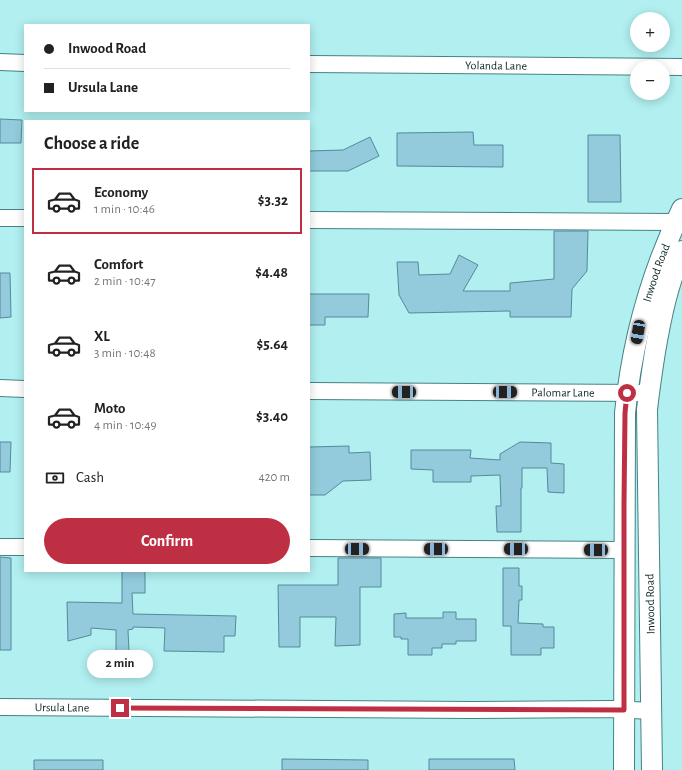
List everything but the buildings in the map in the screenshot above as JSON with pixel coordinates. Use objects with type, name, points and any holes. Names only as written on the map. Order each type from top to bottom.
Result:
[{"type":"main road","name":"Inwood Road","points":[[624,770],[625,413],[627,393],[638,332],[652,280],[680,218]]},
{"type":"main road","name":"Inwood Road","points":[[652,770],[647,430],[648,394],[661,315],[675,266],[682,251]]},
{"type":"street","points":[[0,62],[24,63]]},
{"type":"street","name":"Yolanda Lane","points":[[310,64],[682,67]]},
{"type":"street","points":[[0,218],[24,218]]},
{"type":"street","points":[[310,220],[680,218]]},
{"type":"street","points":[[0,388],[24,389]]},
{"type":"street","name":"Palomar Lane","points":[[310,391],[648,394]]},
{"type":"street","points":[[0,547],[24,547]]},
{"type":"street","points":[[310,548],[624,550]]},
{"type":"street","name":"Ursula Lane","points":[[0,707],[652,711]]},
{"type":"route","points":[[120,708],[624,710],[624,504],[625,413],[627,393]]}]
